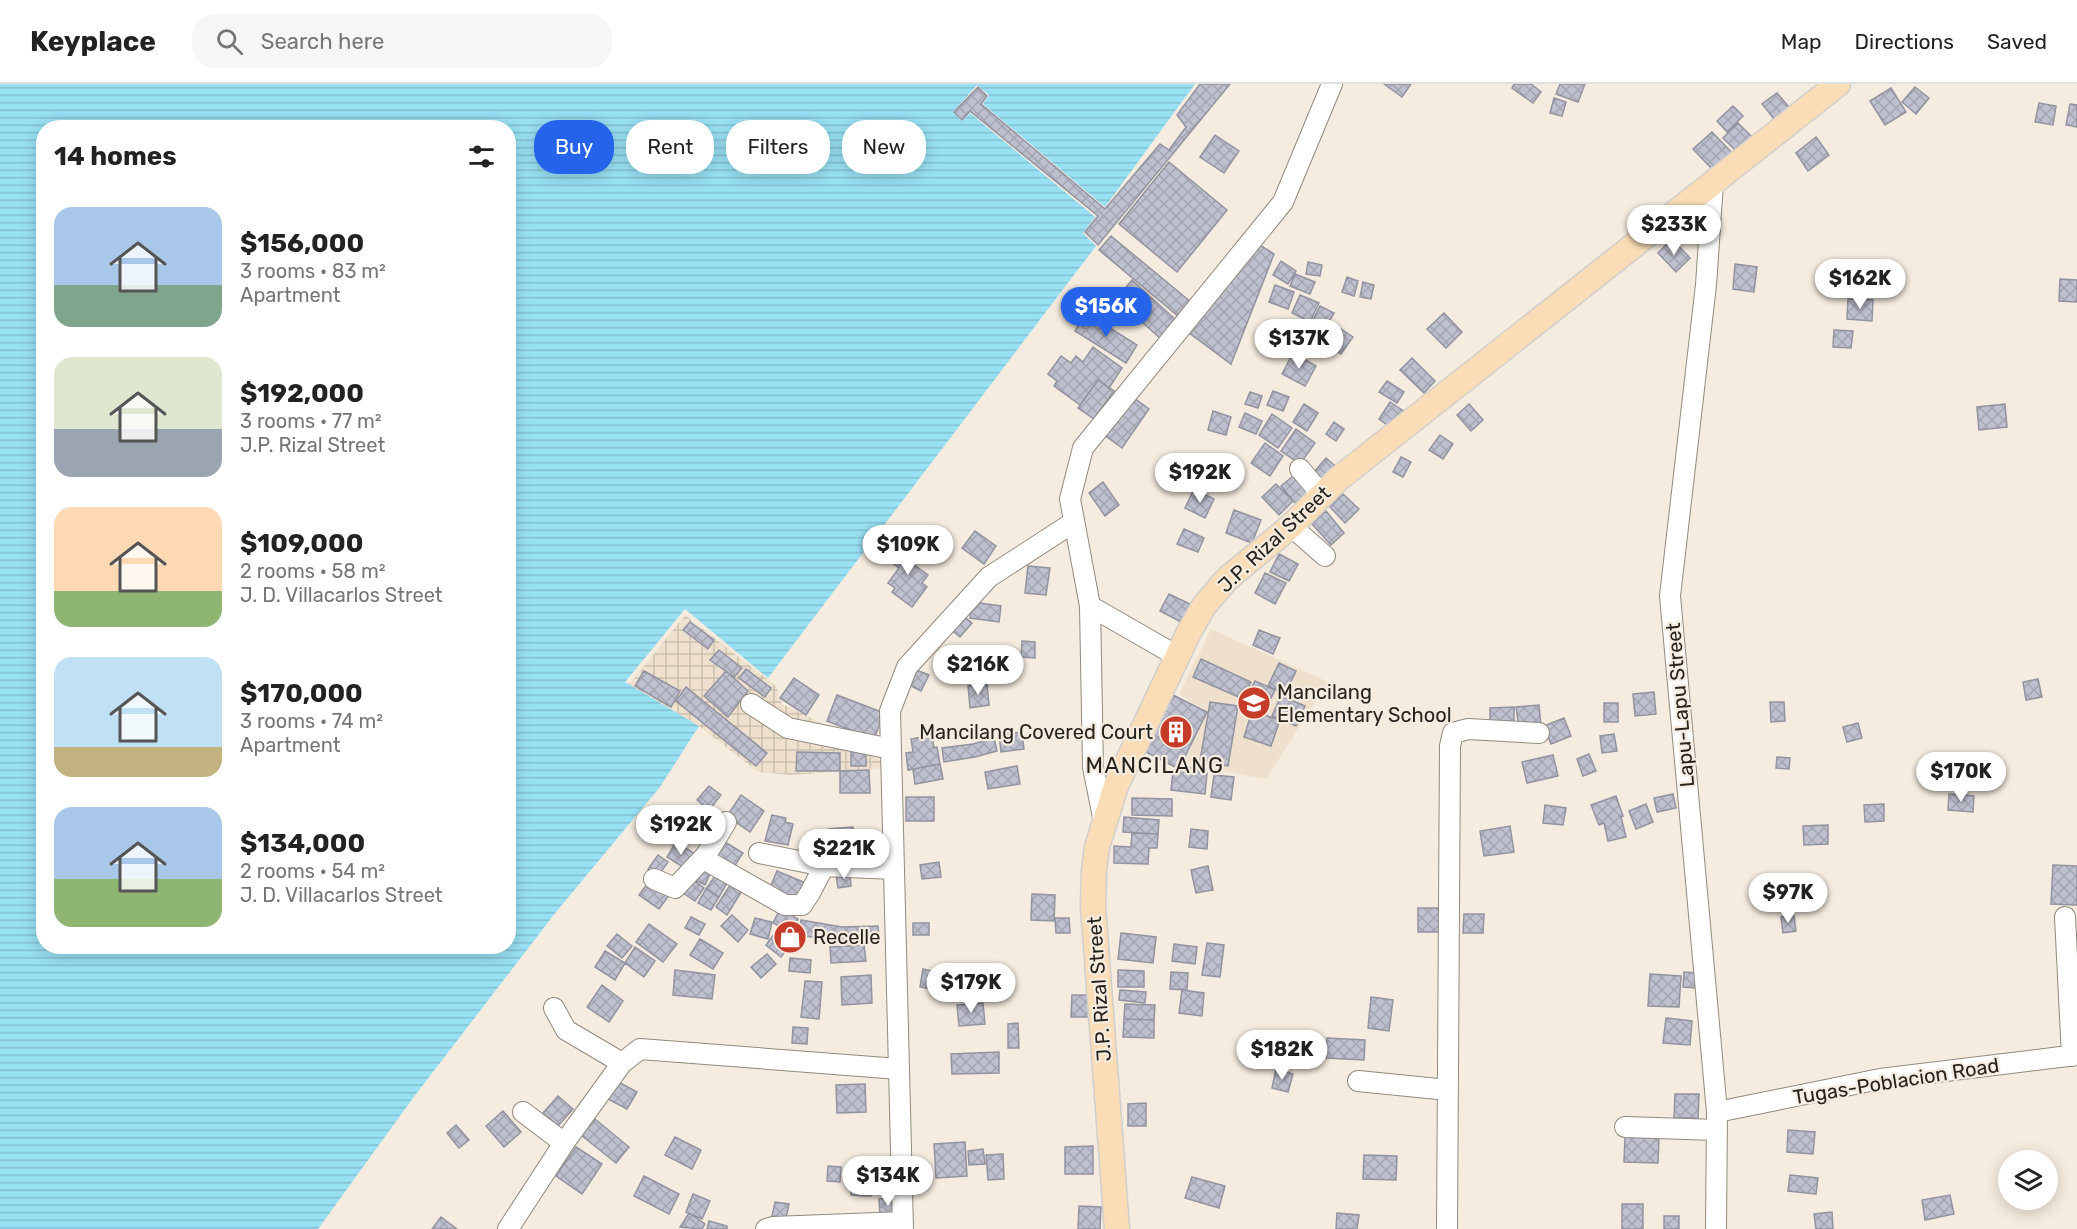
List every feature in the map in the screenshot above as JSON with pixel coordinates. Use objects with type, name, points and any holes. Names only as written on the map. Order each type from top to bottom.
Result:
[{"type":"main road","name":"J.P. Rizal Street","points":[[1117,1229],[1094,906],[1097,847],[1116,786],[1134,745],[1204,606],[1227,579],[1291,526],[1337,480],[1838,84]]},
{"type":"street","points":[[1104,822],[1093,767],[1090,606],[1070,500],[1083,448],[1283,202],[1332,84]]},
{"type":"street","name":"Lapu-Lapu Street","points":[[1713,183],[1706,285],[1670,596],[1717,1121],[1716,1229]]},
{"type":"street","points":[[1300,469],[1322,495]]},
{"type":"street","points":[[766,1229],[773,1227],[903,1226],[890,711],[907,667],[989,577],[1074,522]]},
{"type":"street","points":[[1291,526],[1325,556]]},
{"type":"street","points":[[1090,606],[1177,656]]},
{"type":"street","points":[[751,704],[788,728],[891,749]]},
{"type":"street","points":[[1447,1229],[1450,746],[1453,733],[1468,729],[1539,733]]},
{"type":"street","points":[[654,879],[675,888],[706,855],[726,822]]},
{"type":"street","points":[[759,853],[824,866],[894,869]]},
{"type":"street","points":[[706,855],[710,862],[785,905],[802,905],[824,866]]},
{"type":"street","points":[[2065,917],[2075,1055]]},
{"type":"street","points":[[554,1008],[566,1030],[622,1063]]},
{"type":"street","points":[[508,1229],[564,1143],[622,1063],[640,1049],[899,1069]]},
{"type":"street","name":"Tugas-Poblacion Road","points":[[1625,1128],[1717,1121],[1880,1079],[2075,1055]]},
{"type":"street","points":[[1358,1081],[1448,1090]]},
{"type":"street","points":[[523,1112],[564,1143]]},
{"type":"shaded area","points":[[685,615],[776,686],[782,704],[882,752],[882,768],[791,775],[758,772],[699,726],[629,685]]},
{"type":"shaded area","name":"Mancilang Elementary School","points":[[1211,629],[1328,682],[1266,779],[1184,764],[1208,712],[1179,694]]},
{"type":"water","points":[[0,84],[1195,84],[1105,207],[983,104],[989,95],[977,85],[953,112],[962,121],[970,113],[1095,217],[1083,233],[1096,246],[768,678],[685,609],[625,682],[699,726],[660,787],[556,912],[413,1098],[318,1229],[0,1229]]},
{"type":"building","points":[[1200,84],[1230,84],[1098,245],[1085,232],[1098,216],[970,111],[962,120],[954,112],[978,87],[987,96],[981,104],[1105,209],[1160,144],[1169,150],[1186,127],[1177,115]]},
{"type":"building","points":[[1384,84],[1411,84],[1402,97]]},
{"type":"building","points":[[1514,84],[1531,84],[1541,92],[1533,103],[1512,88]]},
{"type":"building","points":[[1560,84],[1585,84],[1578,102],[1556,94]]},
{"type":"building","points":[[1915,87],[1929,98],[1916,114],[1902,102]]},
{"type":"building","points":[[1891,88],[1906,112],[1885,125],[1870,101]]},
{"type":"building","points":[[1777,93],[1793,112],[1778,124],[1762,104]]},
{"type":"building","points":[[1554,98],[1566,102],[1562,116],[1550,113]]},
{"type":"building","points":[[2039,103],[2056,106],[2053,125],[2035,122]]},
{"type":"building","points":[[2070,104],[2077,105],[2077,127],[2066,125]]},
{"type":"building","points":[[1733,106],[1743,116],[1727,132],[1717,121]]},
{"type":"building","points":[[1738,123],[1757,142],[1741,156],[1723,138]]},
{"type":"building","points":[[1712,132],[1733,154],[1714,171],[1693,149]]},
{"type":"building","points":[[1215,135],[1239,151],[1224,173],[1200,157]]},
{"type":"building","points":[[1816,137],[1829,155],[1808,171],[1796,153]]},
{"type":"building","points":[[1169,162],[1227,210],[1177,272],[1119,224]]},
{"type":"building","points":[[1111,236],[1191,302],[1179,317],[1099,250]]},
{"type":"building","points":[[1672,239],[1690,258],[1676,272],[1658,253]]},
{"type":"building","points":[[1258,244],[1274,254],[1231,364],[1188,332]]},
{"type":"building","points":[[1281,261],[1296,271],[1288,284],[1273,275]]},
{"type":"building","points":[[1308,262],[1322,265],[1320,276],[1306,274]]},
{"type":"building","points":[[1735,264],[1757,267],[1754,292],[1733,289]]},
{"type":"building","points":[[1295,274],[1315,282],[1310,294],[1290,286]]},
{"type":"building","points":[[1347,277],[1358,281],[1354,296],[1342,292]]},
{"type":"building","points":[[2060,279],[2077,280],[2077,302],[2059,301]]},
{"type":"building","points":[[1132,280],[1177,321],[1161,339],[1116,299]]},
{"type":"building","points":[[1363,282],[1374,285],[1371,299],[1360,297]]},
{"type":"building","points":[[1275,285],[1294,292],[1288,309],[1269,302]]},
{"type":"building","points":[[1300,295],[1319,303],[1310,322],[1292,313]]},
{"type":"building","points":[[1848,299],[1873,300],[1872,321],[1847,319]]},
{"type":"building","points":[[1320,306],[1334,313],[1323,332],[1310,326]]},
{"type":"building","points":[[1086,313],[1137,345],[1126,363],[1075,331]]},
{"type":"building","points":[[1444,313],[1462,332],[1446,348],[1427,329]]},
{"type":"building","points":[[1269,320],[1285,328],[1277,342],[1262,334]]},
{"type":"building","points":[[1303,329],[1317,337],[1307,353],[1293,346]]},
{"type":"building","points":[[1341,329],[1353,337],[1341,354],[1330,346]]},
{"type":"building","points":[[1834,330],[1853,331],[1851,348],[1833,347]]},
{"type":"building","points":[[1093,347],[1122,368],[1109,388],[1098,380],[1080,405],[1054,386],[1057,381],[1048,374],[1061,356],[1071,363],[1076,356],[1083,362]]},
{"type":"building","points":[[1293,353],[1316,366],[1305,386],[1282,374]]},
{"type":"building","points":[[1412,358],[1435,381],[1424,393],[1400,370]]},
{"type":"building","points":[[1098,380],[1114,391],[1094,419],[1078,408]]},
{"type":"building","points":[[1387,381],[1404,392],[1397,403],[1379,392]]},
{"type":"building","points":[[1273,391],[1289,397],[1283,411],[1267,405]]},
{"type":"building","points":[[1250,392],[1262,396],[1258,408],[1245,404]]},
{"type":"building","points":[[1130,395],[1149,409],[1122,448],[1103,434]]},
{"type":"building","points":[[1390,402],[1405,412],[1393,429],[1379,419]]},
{"type":"building","points":[[1304,404],[1318,413],[1307,431],[1293,422]]},
{"type":"building","points":[[1469,404],[1483,420],[1471,431],[1457,415]]},
{"type":"building","points":[[2005,404],[2007,427],[1979,430],[1977,407]]},
{"type":"building","points":[[1213,411],[1231,417],[1226,435],[1208,430]]},
{"type":"building","points":[[1245,413],[1262,421],[1256,434],[1239,427]]},
{"type":"building","points":[[1272,414],[1292,428],[1278,448],[1259,435]]},
{"type":"building","points":[[1334,422],[1344,429],[1336,441],[1326,434]]},
{"type":"building","points":[[1296,429],[1315,443],[1300,464],[1281,451]]},
{"type":"building","points":[[1440,435],[1453,444],[1443,459],[1429,450]]},
{"type":"building","points":[[1265,443],[1283,456],[1270,476],[1251,463]]},
{"type":"building","points":[[1401,457],[1411,462],[1403,477],[1393,472]]},
{"type":"building","points":[[1223,458],[1238,471],[1224,487],[1210,473]]},
{"type":"building","points":[[1326,458],[1340,470],[1327,484],[1314,472]]},
{"type":"building","points":[[1298,472],[1312,489],[1295,503],[1281,486]]},
{"type":"building","points":[[1103,482],[1119,505],[1105,516],[1089,493]]},
{"type":"building","points":[[1276,484],[1293,501],[1279,515],[1262,497]]},
{"type":"building","points":[[1194,489],[1214,499],[1205,518],[1185,508]]},
{"type":"building","points":[[1343,494],[1359,509],[1345,523],[1330,507]]},
{"type":"building","points":[[1234,510],[1261,520],[1252,543],[1226,533]]},
{"type":"building","points":[[1326,511],[1344,533],[1331,545],[1312,524]]},
{"type":"building","points":[[1184,529],[1204,538],[1198,552],[1177,544]]},
{"type":"building","points":[[975,531],[996,546],[984,564],[962,548]]},
{"type":"building","points":[[905,543],[920,555],[913,564],[928,575],[922,583],[927,587],[912,607],[892,592],[895,588],[888,583],[899,568],[891,562]]},
{"type":"building","points":[[1279,554],[1298,564],[1289,581],[1270,572]]},
{"type":"building","points":[[1028,566],[1050,568],[1046,595],[1025,593]]},
{"type":"building","points":[[1265,573],[1286,583],[1275,604],[1255,593]]},
{"type":"building","points":[[1169,594],[1190,604],[1181,622],[1160,611]]},
{"type":"building","points":[[972,602],[1001,606],[999,622],[970,618]]},
{"type":"building","points":[[961,614],[972,623],[960,637],[949,628]]},
{"type":"building","points":[[690,622],[714,640],[708,649],[683,630]]},
{"type":"building","points":[[1259,630],[1280,638],[1273,654],[1253,645]]},
{"type":"building","points":[[1022,641],[1035,642],[1035,658],[1021,657]]},
{"type":"building","points":[[719,650],[742,668],[734,677],[710,660]]},
{"type":"building","points":[[1201,659],[1251,682],[1243,699],[1193,677]]},
{"type":"building","points":[[1279,663],[1296,671],[1285,694],[1268,686]]},
{"type":"building","points":[[746,669],[771,688],[765,697],[739,678]]},
{"type":"building","points":[[916,670],[929,675],[921,691],[909,685]]},
{"type":"building","points":[[644,671],[680,691],[671,707],[635,686]]},
{"type":"building","points":[[726,671],[748,691],[728,717],[704,696]]},
{"type":"building","points":[[794,678],[819,695],[806,715],[780,698]]},
{"type":"building","points":[[2038,679],[2042,697],[2026,700],[2023,682]]},
{"type":"building","points":[[1255,681],[1275,690],[1264,712],[1245,702]]},
{"type":"building","points":[[987,684],[989,705],[970,708],[968,686]]},
{"type":"building","points":[[686,687],[767,753],[756,766],[676,701]]},
{"type":"building","points":[[1654,692],[1656,714],[1635,716],[1633,694]]},
{"type":"building","points":[[837,695],[884,713],[874,739],[827,721]]},
{"type":"building","name":"Mancilang Covered Court","points":[[1173,695],[1207,712],[1179,769],[1144,751]]},
{"type":"building","points":[[1281,696],[1305,706],[1296,726],[1272,716]]},
{"type":"building","points":[[1210,702],[1238,706],[1228,766],[1200,761]]},
{"type":"building","points":[[1770,702],[1784,702],[1785,721],[1771,722]]},
{"type":"building","points":[[1604,703],[1618,703],[1618,722],[1604,722]]},
{"type":"building","points":[[1539,705],[1541,726],[1519,729],[1516,707]]},
{"type":"building","points":[[1514,707],[1514,724],[1490,725],[1490,708]]},
{"type":"building","points":[[1252,711],[1280,720],[1271,746],[1244,737]]},
{"type":"building","points":[[1564,718],[1571,736],[1551,744],[1544,726]]},
{"type":"building","points":[[1858,723],[1862,738],[1847,742],[1843,727]]},
{"type":"building","points":[[1022,732],[1024,749],[1001,752],[999,735]]},
{"type":"building","points":[[1614,734],[1617,751],[1602,753],[1600,736]]},
{"type":"building","points":[[932,735],[940,764],[908,770],[906,753],[913,752],[911,739]]},
{"type":"building","points":[[994,738],[997,751],[944,762],[942,748],[973,744]]},
{"type":"building","points":[[797,752],[840,753],[840,771],[796,771]]},
{"type":"building","points":[[851,752],[866,752],[866,766],[851,766]]},
{"type":"building","points":[[1589,754],[1596,771],[1583,776],[1577,759]]},
{"type":"building","points":[[1553,755],[1558,776],[1527,783],[1522,762]]},
{"type":"building","points":[[1777,757],[1790,758],[1789,769],[1776,768]]},
{"type":"building","points":[[940,764],[943,779],[915,784],[913,769]]},
{"type":"building","points":[[1017,766],[1020,784],[988,789],[985,772]]},
{"type":"building","points":[[1181,767],[1199,768],[1199,773],[1207,773],[1205,794],[1171,790],[1173,770],[1181,771]]},
{"type":"building","points":[[869,770],[870,793],[840,793],[840,771]]},
{"type":"building","points":[[1214,775],[1234,777],[1231,800],[1211,797]]},
{"type":"building","points":[[709,786],[721,795],[709,810],[697,800]]},
{"type":"building","points":[[1673,794],[1676,808],[1657,812],[1654,798]]},
{"type":"building","points":[[1949,794],[1974,796],[1973,812],[1948,810]]},
{"type":"building","points":[[741,795],[764,811],[750,832],[727,816]]},
{"type":"building","points":[[1616,796],[1623,816],[1621,817],[1626,837],[1608,841],[1604,823],[1599,825],[1591,805]]},
{"type":"building","points":[[906,797],[934,797],[934,821],[906,821]]},
{"type":"building","points":[[1132,798],[1172,799],[1172,816],[1132,815]]},
{"type":"building","points":[[1646,804],[1653,822],[1636,829],[1629,811]]},
{"type":"building","points":[[1884,804],[1884,821],[1865,822],[1864,805]]},
{"type":"building","points":[[1545,805],[1566,808],[1563,825],[1543,823]]},
{"type":"building","points":[[694,813],[713,828],[700,844],[681,829]]},
{"type":"building","points":[[772,815],[786,818],[785,822],[793,824],[788,845],[765,841]]},
{"type":"building","points":[[1124,817],[1159,820],[1158,834],[1123,832]]},
{"type":"building","points":[[1828,825],[1828,844],[1804,845],[1803,826]]},
{"type":"building","points":[[1510,826],[1514,852],[1484,856],[1480,831]]},
{"type":"building","points":[[853,827],[855,855],[830,856],[828,829]]},
{"type":"building","points":[[1191,829],[1208,831],[1207,849],[1189,847]]},
{"type":"building","points":[[1132,833],[1158,834],[1157,848],[1149,848],[1148,864],[1114,863],[1114,846],[1131,847]]},
{"type":"building","points":[[720,839],[743,853],[734,867],[712,853]]},
{"type":"building","points":[[676,842],[695,854],[686,869],[667,857]]},
{"type":"building","points":[[658,855],[668,862],[658,876],[648,869]]},
{"type":"building","points":[[939,862],[941,877],[922,879],[920,865]]},
{"type":"building","points":[[2053,865],[2077,866],[2077,905],[2051,904]]},
{"type":"building","points":[[1208,866],[1213,890],[1196,893],[1191,870]]},
{"type":"building","points":[[699,867],[711,872],[705,885],[693,879]]},
{"type":"building","points":[[777,871],[808,884],[800,903],[769,890]]},
{"type":"building","points":[[850,873],[851,886],[838,888],[836,875]]},
{"type":"building","points":[[715,876],[727,883],[719,897],[706,889]]},
{"type":"building","points":[[689,877],[704,888],[695,901],[680,891]]},
{"type":"building","points":[[734,879],[745,886],[727,915],[716,907]]},
{"type":"building","points":[[650,880],[670,894],[659,909],[639,895]]},
{"type":"building","points":[[706,889],[719,897],[711,910],[698,903]]},
{"type":"building","points":[[1032,894],[1055,895],[1054,921],[1031,920]]},
{"type":"building","points":[[1418,908],[1445,908],[1445,932],[1418,932]]},
{"type":"building","points":[[780,909],[798,919],[791,932],[773,923]]},
{"type":"building","points":[[1464,914],[1484,914],[1483,933],[1463,933]]},
{"type":"building","points":[[732,915],[748,930],[738,942],[721,926]]},
{"type":"building","points":[[1794,916],[1796,931],[1783,933],[1781,917]]},
{"type":"building","points":[[691,917],[705,924],[699,935],[685,928]]},
{"type":"building","points":[[755,918],[772,922],[768,939],[750,934]]},
{"type":"building","points":[[1055,918],[1069,918],[1070,933],[1056,933]]},
{"type":"building","points":[[801,920],[842,927],[878,926],[879,939],[840,941],[799,935]]},
{"type":"building","points":[[913,923],[929,923],[929,935],[913,935]]},
{"type":"building","points":[[649,924],[677,944],[663,962],[636,942]]},
{"type":"building","points":[[776,931],[792,943],[781,957],[766,945]]},
{"type":"building","points":[[1121,933],[1156,937],[1153,963],[1118,959]]},
{"type":"building","points":[[617,934],[632,946],[622,958],[607,946]]},
{"type":"building","points":[[700,939],[723,953],[713,969],[690,955]]},
{"type":"building","points":[[1207,943],[1224,945],[1220,977],[1202,975]]},
{"type":"building","points":[[1174,944],[1197,947],[1195,964],[1172,961]]},
{"type":"building","points":[[864,945],[866,961],[831,963],[830,947]]},
{"type":"building","points":[[635,947],[655,961],[644,977],[625,963]]},
{"type":"building","points":[[605,951],[625,963],[615,980],[595,967]]},
{"type":"building","points":[[767,954],[776,964],[761,978],[751,967]]},
{"type":"building","points":[[790,958],[811,960],[810,973],[789,971]]},
{"type":"building","points":[[923,969],[940,973],[937,990],[920,987]]},
{"type":"building","points":[[675,970],[715,975],[712,999],[673,995]]},
{"type":"building","points":[[1118,970],[1144,971],[1144,987],[1118,987]]},
{"type":"building","points":[[1171,972],[1188,973],[1187,990],[1170,989]]},
{"type":"building","points":[[1684,972],[1697,973],[1696,988],[1683,987]]},
{"type":"building","points":[[1650,974],[1681,976],[1679,1007],[1648,1006]]},
{"type":"building","points":[[871,975],[872,1003],[842,1005],[841,977]]},
{"type":"building","points":[[805,981],[822,982],[819,1019],[801,1017]]},
{"type":"building","points":[[602,985],[623,1001],[609,1022],[587,1007]]},
{"type":"building","points":[[1120,990],[1146,992],[1145,1003],[1119,1000]]},
{"type":"building","points":[[1182,990],[1204,993],[1202,1016],[1179,1013]]},
{"type":"building","points":[[1072,995],[1095,995],[1095,1017],[1071,1017]]},
{"type":"building","points":[[1371,997],[1393,1000],[1389,1031],[1368,1028]]},
{"type":"building","points":[[983,1003],[985,1024],[959,1026],[957,1005]]},
{"type":"building","points":[[1125,1004],[1155,1005],[1154,1020],[1124,1019]]},
{"type":"building","points":[[1666,1018],[1692,1021],[1690,1045],[1663,1043]]},
{"type":"building","points":[[1124,1019],[1154,1020],[1154,1038],[1123,1037]]},
{"type":"building","points":[[1018,1023],[1019,1048],[1008,1048],[1008,1024]]},
{"type":"building","points":[[793,1027],[808,1028],[807,1044],[792,1043]]},
{"type":"building","points":[[1327,1038],[1365,1040],[1364,1060],[1326,1058]]},
{"type":"building","points":[[999,1052],[999,1073],[952,1074],[951,1054]]},
{"type":"building","points":[[1276,1069],[1293,1074],[1288,1092],[1272,1088]]},
{"type":"building","points":[[613,1079],[637,1092],[627,1109],[604,1097]]},
{"type":"building","points":[[865,1084],[866,1112],[837,1113],[836,1085]]},
{"type":"building","points":[[1675,1094],[1699,1094],[1698,1118],[1674,1118]]},
{"type":"building","points":[[558,1096],[573,1109],[558,1126],[543,1113]]},
{"type":"building","points":[[1146,1103],[1146,1126],[1128,1126],[1128,1104]]},
{"type":"building","points":[[503,1111],[521,1132],[504,1147],[486,1126]]},
{"type":"building","points":[[595,1119],[629,1147],[616,1163],[581,1135]]},
{"type":"building","points":[[456,1125],[469,1140],[459,1148],[447,1133]]},
{"type":"building","points":[[1788,1130],[1815,1132],[1813,1154],[1787,1152]]},
{"type":"building","points":[[1625,1136],[1659,1137],[1658,1163],[1624,1162]]},
{"type":"building","points":[[675,1137],[701,1150],[692,1169],[665,1155]]},
{"type":"building","points":[[965,1142],[967,1176],[936,1178],[934,1144]]},
{"type":"building","points":[[1093,1146],[1093,1174],[1065,1174],[1065,1147]]},
{"type":"building","points":[[576,1147],[602,1164],[582,1194],[556,1176]]},
{"type":"building","points":[[983,1149],[985,1164],[969,1165],[968,1151]]},
{"type":"building","points":[[1003,1154],[1004,1179],[988,1180],[986,1155]]},
{"type":"building","points":[[1364,1155],[1397,1156],[1396,1180],[1363,1179]]},
{"type":"building","points":[[828,1166],[841,1167],[840,1182],[827,1181]]},
{"type":"building","points":[[852,1166],[873,1167],[871,1196],[851,1195]]},
{"type":"building","points":[[1790,1175],[1818,1178],[1816,1194],[1788,1191]]},
{"type":"building","points":[[644,1176],[679,1194],[669,1214],[634,1196]]},
{"type":"building","points":[[1192,1177],[1225,1186],[1219,1208],[1185,1198]]},
{"type":"building","points":[[693,1194],[710,1201],[702,1219],[686,1212]]},
{"type":"building","points":[[1950,1195],[1954,1214],[1925,1220],[1922,1200]]},
{"type":"building","points":[[896,1198],[897,1215],[880,1216],[879,1199]]},
{"type":"building","points":[[775,1202],[789,1204],[786,1218],[772,1216]]},
{"type":"building","points":[[1622,1204],[1643,1204],[1643,1229],[1622,1229]]},
{"type":"building","points":[[1079,1206],[1101,1207],[1100,1229],[1078,1229]]},
{"type":"building","points":[[1832,1212],[1833,1229],[1816,1229],[1814,1214]]},
{"type":"building","points":[[689,1213],[705,1224],[702,1229],[680,1227]]},
{"type":"building","points":[[1337,1213],[1359,1215],[1357,1229],[1336,1229]]},
{"type":"building","points":[[1664,1216],[1679,1216],[1679,1229],[1664,1229]]},
{"type":"building","points":[[441,1217],[457,1229],[432,1229]]},
{"type":"building","points":[[709,1221],[727,1226],[727,1229],[707,1229]]},
{"type":"place","name":"Mancilang Elementary School","points":[[1254,703]]},
{"type":"place","name":"Mancilang Covered Court","points":[[1176,732]]},
{"type":"place","name":"Recelle","points":[[790,937]]},
{"type":"district","name":"MANCILANG","points":[[1155,765]]}]
